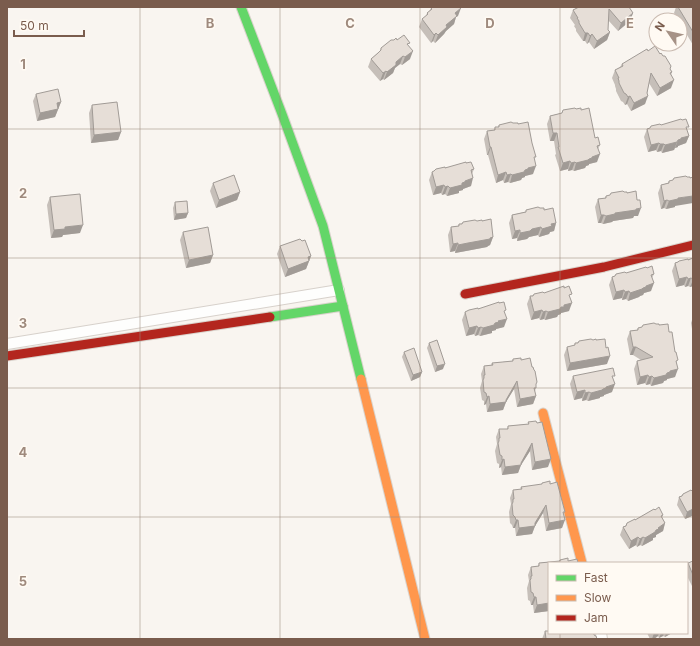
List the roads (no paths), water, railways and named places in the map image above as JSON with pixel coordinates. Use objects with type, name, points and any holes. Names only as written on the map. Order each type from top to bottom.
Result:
[{"type":"street","points":[[241,7],[323,226],[425,639]]},
{"type":"street","points":[[465,294],[604,267],[693,245]]},
{"type":"street","points":[[7,344],[340,290]]},
{"type":"street","points":[[7,356],[343,306]]},
{"type":"street","points":[[543,413],[582,562]]}]
